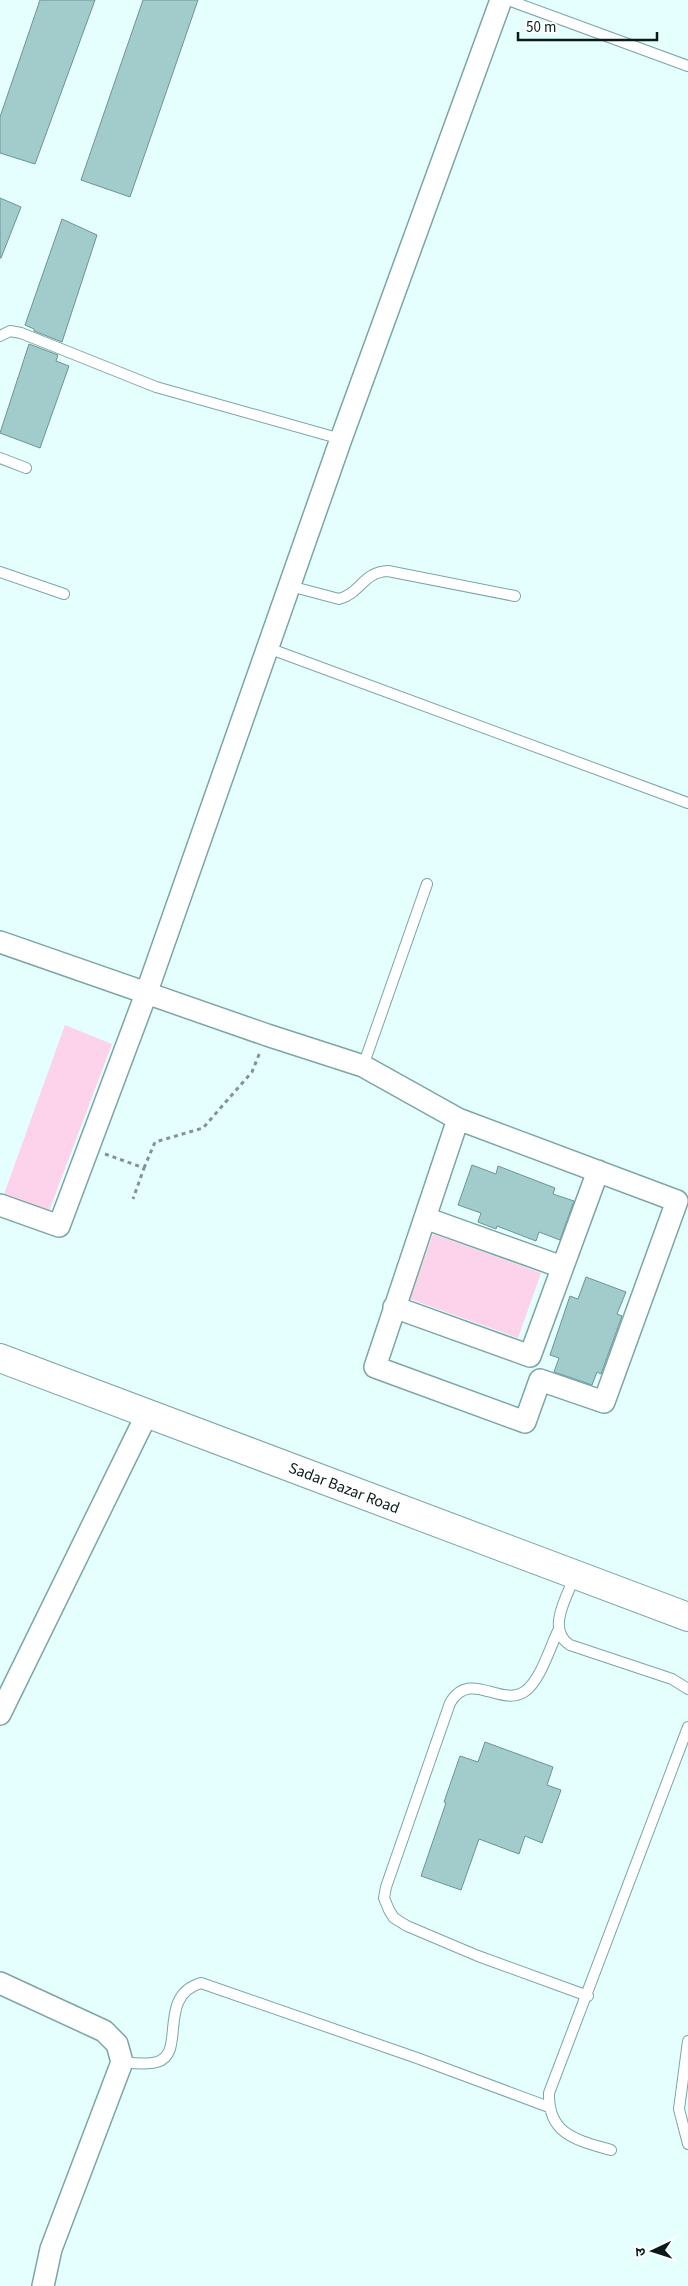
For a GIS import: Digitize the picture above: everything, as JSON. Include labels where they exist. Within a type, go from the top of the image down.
[{"type":"street","points":[[0,1205],[59,1226],[146,994],[340,439],[501,0]]},
{"type":"street","points":[[0,942],[266,1035],[363,1066],[458,1119],[677,1201],[604,1402],[540,1380]]},
{"type":"street","points":[[458,1119],[375,1367],[525,1422],[540,1380],[530,1356],[598,1171]]},
{"type":"street","points":[[424,1218],[562,1267]]},
{"type":"street","points":[[394,1307],[530,1356]]},
{"type":"street","name":"Sadar Bazar Road","points":[[0,1358],[688,1617]]},
{"type":"street","points":[[0,1714],[147,1414]]},
{"type":"street","points":[[0,1983],[104,2031],[117,2044],[122,2062],[51,2248],[43,2286]]},
{"type":"lane","points":[[508,0],[688,66]]},
{"type":"lane","points":[[0,336],[10,331],[21,333],[156,388],[340,439]]},
{"type":"lane","points":[[0,458],[26,468]]},
{"type":"lane","points":[[290,586],[339,599],[355,590],[371,575],[388,571],[515,596]]},
{"type":"lane","points":[[0,572],[64,594]]},
{"type":"lane","points":[[268,648],[688,804]]},
{"type":"lane","points":[[363,1066],[427,884]]},
{"type":"lane","points":[[575,1575],[558,1621],[558,1630],[562,1640],[570,1645],[672,1679],[688,1688]]},
{"type":"lane","points":[[558,1630],[534,1682],[525,1691],[516,1695],[474,1688],[464,1689],[455,1695],[450,1703],[386,1887],[384,1898],[394,1918],[407,1926],[478,1956],[588,1996]]},
{"type":"lane","points":[[611,2150],[586,2143],[563,2132],[554,2121],[549,2107],[549,2093],[588,1996],[688,1727]]},
{"type":"lane","points":[[122,2062],[144,2064],[159,2062],[167,2057],[172,2044],[176,2005],[183,1992],[190,1986],[201,1983],[417,2058],[549,2107]]},
{"type":"lane","points":[[688,2041],[679,2109],[688,2144]]},
{"type":"path","points":[[133,1199],[155,1142],[203,1128],[252,1072],[266,1035]]},
{"type":"path","points":[[88,1148],[144,1168]]},
{"type":"shaded area","points":[[65,1025],[112,1044],[49,1211],[3,1197]]},
{"type":"shaded area","points":[[433,1234],[541,1273],[518,1338],[410,1299]]},
{"type":"building","points":[[40,0],[95,0],[35,164],[0,153],[0,117]]},
{"type":"building","points":[[143,0],[198,0],[130,197],[81,180]]},
{"type":"building","points":[[0,198],[21,207],[1,258],[0,258]]},
{"type":"building","points":[[62,219],[97,235],[62,342],[34,331],[34,329],[25,325]]},
{"type":"building","points":[[29,344],[58,355],[56,361],[69,366],[40,448],[0,433]]},
{"type":"building","points":[[472,1165],[496,1174],[498,1166],[555,1188],[553,1194],[574,1201],[560,1240],[539,1232],[536,1241],[497,1226],[496,1229],[478,1222],[481,1213],[458,1205]]},
{"type":"building","points":[[586,1277],[626,1292],[617,1314],[622,1316],[601,1374],[597,1372],[592,1385],[554,1372],[559,1358],[550,1355],[570,1296],[578,1299]]},
{"type":"building","points":[[485,1742],[553,1767],[547,1785],[561,1790],[542,1843],[525,1836],[519,1854],[479,1839],[461,1890],[421,1876],[460,1756],[478,1762]]}]
